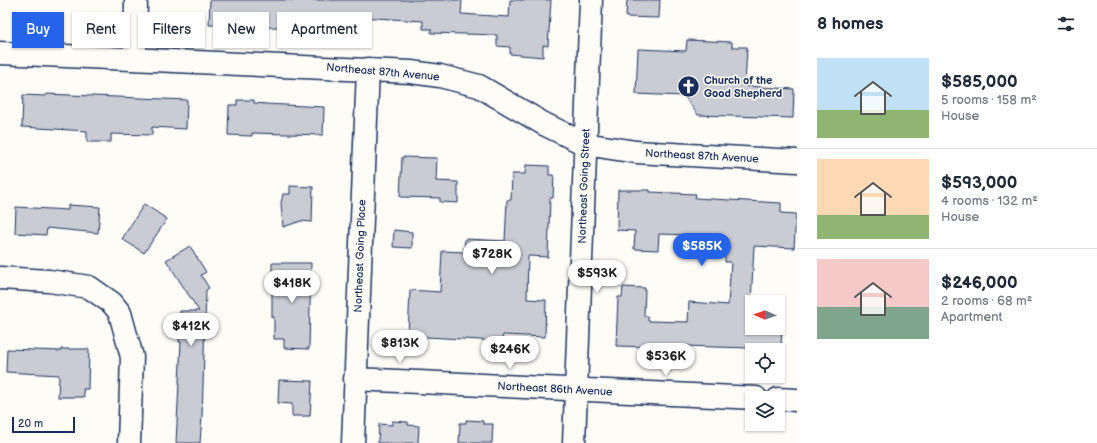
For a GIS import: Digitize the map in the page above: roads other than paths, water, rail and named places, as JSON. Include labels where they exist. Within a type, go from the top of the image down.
[{"type":"street","points":[[134,58],[136,0]]},
{"type":"street","name":"Northeast Going Street","points":[[574,443],[591,0]]},
{"type":"street","name":"Northeast 87th Avenue","points":[[0,52],[368,69],[440,76],[479,86],[544,124],[585,144],[636,152],[797,161]]},
{"type":"street","name":"Northeast Going Place","points":[[353,443],[368,69]]},
{"type":"street","points":[[0,278],[49,281],[89,287],[112,303],[120,313],[132,357],[129,443]]},
{"type":"street","name":"Northeast 86th Avenue","points":[[355,378],[745,398]]},
{"type":"street","points":[[785,399],[797,400]]},
{"type":"place","name":"Church of the Good Shepherd","points":[[688,86]]}]
